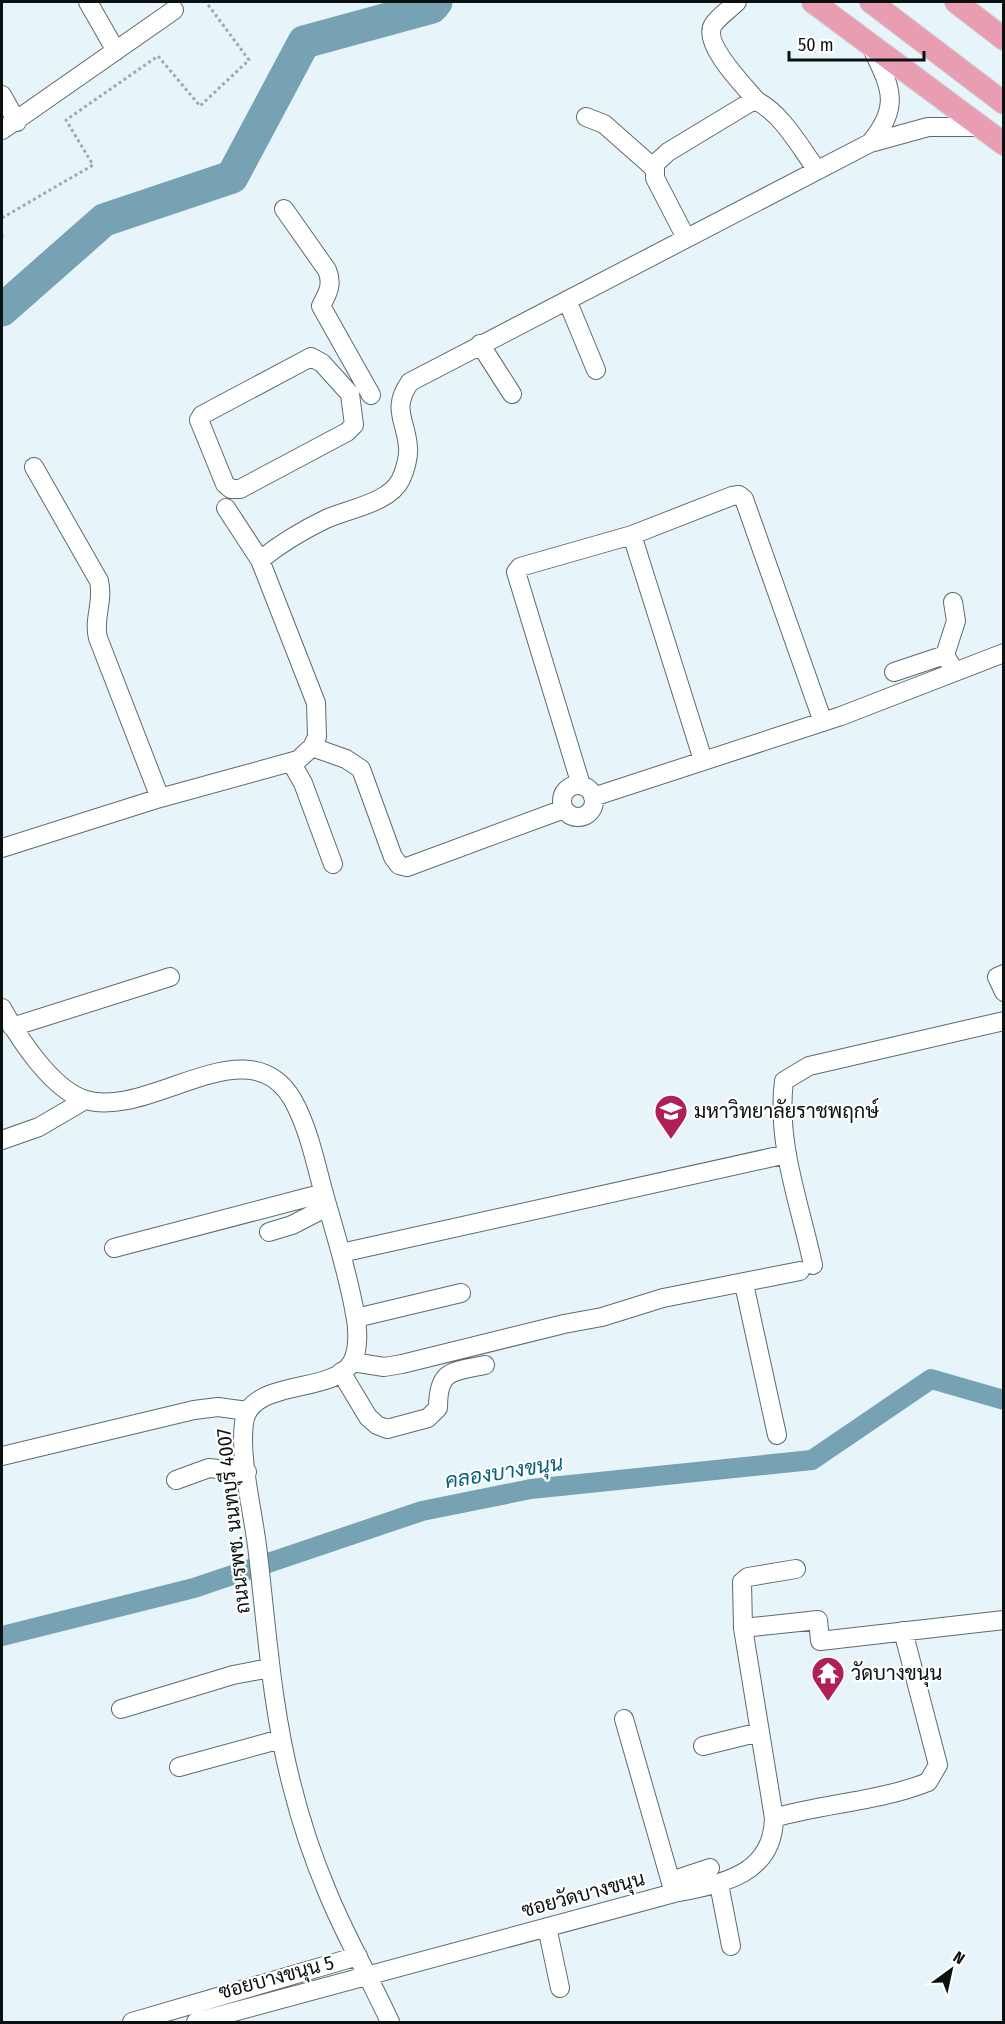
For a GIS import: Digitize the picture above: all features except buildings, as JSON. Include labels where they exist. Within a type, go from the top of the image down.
[{"type":"main road","points":[[813,2],[1004,144]]},
{"type":"main road","points":[[871,2],[1004,103]]},
{"type":"main road","points":[[956,2],[1004,39]]},
{"type":"street","points":[[88,2],[116,51]]},
{"type":"street","points":[[737,2],[712,26],[711,37],[723,61],[757,101],[767,107],[792,135],[817,170]]},
{"type":"street","points":[[2,95],[9,126],[174,10]]},
{"type":"street","points":[[870,43],[887,80],[891,99],[885,125],[870,143]]},
{"type":"street","points":[[686,238],[655,178],[658,159],[749,103],[757,101]]},
{"type":"street","points":[[586,117],[604,124],[655,169]]},
{"type":"street","points":[[260,561],[283,543],[326,519],[385,496],[401,480],[408,448],[400,406],[402,394],[410,382],[870,143],[928,127],[981,127]]},
{"type":"street","points":[[284,210],[327,270],[331,279],[330,289],[321,306],[371,395]]},
{"type":"street","points":[[567,300],[596,370]]},
{"type":"street","points":[[480,344],[512,394]]},
{"type":"street","points":[[350,394],[354,425],[347,432],[240,489],[231,489],[225,484],[199,427],[202,415],[311,357],[322,363],[350,394],[371,395],[400,406]]},
{"type":"street","points":[[34,467],[99,581],[100,600],[96,629],[98,638],[160,798]]},
{"type":"street","points":[[823,722],[744,500],[739,495],[632,535],[520,567],[516,573],[587,791],[593,808],[582,816],[569,814],[564,809],[563,795],[574,786],[587,791],[703,760],[823,722],[1004,653]]},
{"type":"street","points":[[2,848],[160,798],[291,762],[312,747],[318,725],[316,704],[260,561],[225,508]]},
{"type":"street","points":[[632,535],[703,760]]},
{"type":"street","points":[[953,602],[956,621],[945,655],[955,672]]},
{"type":"street","points":[[894,672],[945,655]]},
{"type":"street","points":[[312,747],[346,759],[361,769],[393,857],[399,865],[407,867],[564,809]]},
{"type":"street","points":[[291,762],[303,783],[333,864]]},
{"type":"street","points":[[1004,974],[997,977],[1004,992]]},
{"type":"street","points":[[12,1027],[170,977]]},
{"type":"street","points":[[2,1008],[12,1027],[48,1072],[85,1100]]},
{"type":"street","points":[[347,1367],[384,1367],[402,1364],[564,1324],[602,1317],[663,1299],[744,1284],[806,1268],[781,1107],[784,1080],[809,1066],[1004,1021]]},
{"type":"street","points":[[2,1140],[39,1127],[85,1100],[120,1101],[230,1070],[262,1072],[278,1081],[297,1107],[326,1200],[356,1318],[357,1348],[347,1367]]},
{"type":"street","points":[[340,1253],[787,1154]]},
{"type":"street","points":[[269,1232],[292,1225],[326,1200]]},
{"type":"street","points":[[114,1248],[326,1200]]},
{"type":"street","points":[[744,1284],[777,1435]]},
{"type":"street","points":[[356,1318],[461,1293]]},
{"type":"street","points":[[347,1367],[368,1417],[377,1425],[387,1429],[428,1418],[438,1408],[438,1387],[444,1377],[452,1372],[485,1365]]},
{"type":"street","name":"ถนนรพช. นนทบุรี 4007","points":[[347,1367],[263,1398],[247,1411],[243,1424],[270,1668],[281,1739],[292,1785],[327,1892],[390,2022]]},
{"type":"street","points":[[2,1456],[194,1410],[218,1407],[247,1411]]},
{"type":"street","points":[[176,1480],[209,1468],[247,1472]]},
{"type":"street","points":[[796,1569],[748,1577],[742,1582],[742,1628],[774,1818],[819,1806],[884,1797],[927,1782],[938,1765],[903,1631]]},
{"type":"street","points":[[742,1628],[818,1620],[820,1641],[1004,1620]]},
{"type":"street","points":[[121,1709],[233,1675],[270,1668]]},
{"type":"street","points":[[624,1719],[673,1887]]},
{"type":"street","points":[[703,1746],[760,1732]]},
{"type":"street","points":[[179,1767],[281,1739]]},
{"type":"street","name":"ซอยวัดบางขนุน","points":[[369,1976],[547,1927],[673,1887],[754,1866],[764,1855],[773,1833],[774,1818]]},
{"type":"street","points":[[714,1876],[731,1946]]},
{"type":"street","points":[[547,1927],[560,1989]]},
{"type":"street","points":[[132,2022],[358,1956]]},
{"type":"street","name":"ซอยบางขนุน 5","points":[[196,2022],[369,1976]]},
{"type":"path","points":[[2,218],[93,165],[66,120],[158,56],[200,106],[249,60],[206,2]]},
{"type":"path","points":[[2,235],[2,240]]},
{"type":"waterway","points":[[2,310],[104,220],[232,177],[304,42],[432,7],[436,2]]},
{"type":"waterway","name":"คลองบางขนุน","points":[[2,1636],[194,1588],[422,1511],[531,1489],[812,1460],[931,1379],[1004,1400]]},
{"type":"place","name":"มหาวิทยาลัยราชพฤกษ์","points":[[671,1140]]},
{"type":"place","name":"วัดบางขนุน","points":[[828,1702]]}]
